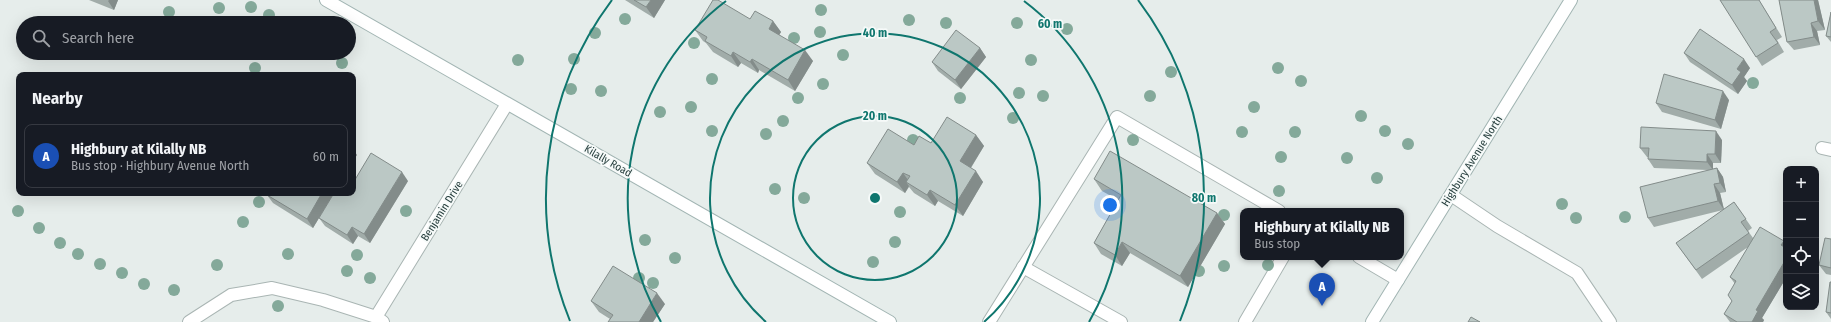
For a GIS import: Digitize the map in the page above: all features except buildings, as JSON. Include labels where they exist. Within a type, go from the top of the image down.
[{"type":"street","name":"Kilally Road","points":[[326,0],[354,16]]},
{"type":"street","name":"Highbury Avenue North","points":[[1372,322],[1571,0]]},
{"type":"street","name":"Kilally Road","points":[[356,17],[890,322]]},
{"type":"street","name":"Benjamin Drive","points":[[189,322],[231,295],[272,288],[323,300],[379,320],[508,104]]},
{"type":"street","points":[[989,322],[1117,117],[1275,208]]},
{"type":"street","points":[[1451,195],[1497,226],[1577,273],[1610,322]]},
{"type":"street","points":[[1244,322],[1281,260]]},
{"type":"street","points":[[1364,260],[1398,280]]},
{"type":"street","points":[[1023,267],[1121,322]]},
{"type":"place","name":"Highbury at Kilally NB","points":[[1322,306]]}]
